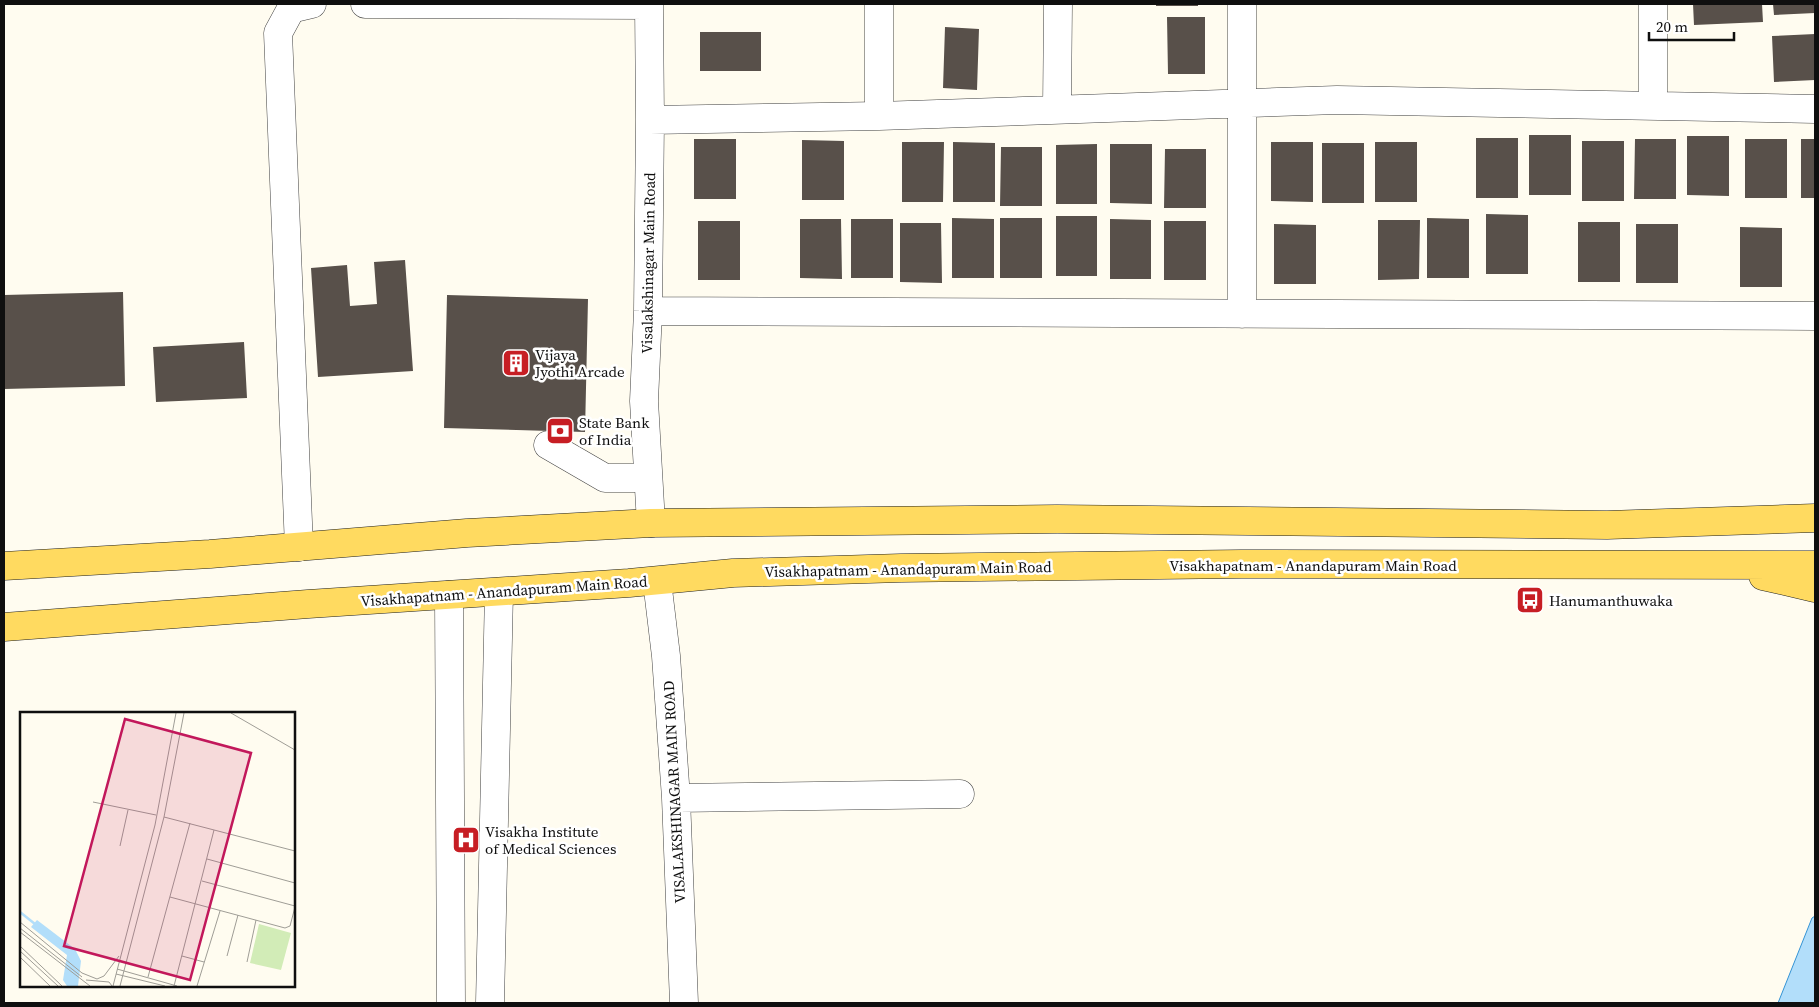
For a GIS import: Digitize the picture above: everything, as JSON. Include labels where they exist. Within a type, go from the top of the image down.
[{"type":"main road","points":[[4,566],[299,547],[467,533],[651,523],[1057,519],[1607,524],[1815,518]]},
{"type":"main road","name":"Visakhapatnam - Anandapuram Main Road","points":[[4,627],[656,581],[733,573],[901,568],[1241,564],[1815,565]]},
{"type":"main road","points":[[1716,565],[1815,588]]},
{"type":"street","points":[[365,4],[649,4]]},
{"type":"street","name":"Visalakshinagar Main Road","points":[[649,4],[648,311],[644,401],[651,523]]},
{"type":"street","points":[[878,116],[879,4]]},
{"type":"street","points":[[1056,108],[1058,4]]},
{"type":"street","points":[[1242,4],[1242,314]]},
{"type":"street","points":[[1653,4],[1653,106]]},
{"type":"street","points":[[298,6],[278,33],[299,547]]},
{"type":"street","points":[[650,120],[878,116],[1056,108],[1337,100],[1815,109]]},
{"type":"street","points":[[648,311],[1815,316]]},
{"type":"street","points":[[548,445],[605,478],[648,478]]},
{"type":"street","name":"VISALAKSHINAGAR MAIN ROAD","points":[[656,581],[666,656],[676,798],[684,1003]]},
{"type":"street","points":[[490,1003],[499,592]]},
{"type":"street","points":[[449,595],[451,1003]]},
{"type":"street","points":[[676,798],[960,794]]},
{"type":"water","points":[[1815,916],[1815,1003],[1778,1003],[1812,918]]},
{"type":"building","points":[[1156,4],[1198,4],[1198,6],[1156,6]]},
{"type":"building","points":[[1693,4],[1762,4],[1763,22],[1694,25]]},
{"type":"building","points":[[1773,4],[1815,4],[1815,13],[1774,15]]},
{"type":"building","points":[[1167,17],[1205,17],[1205,74],[1168,74]]},
{"type":"building","points":[[945,27],[979,29],[977,90],[943,88]]},
{"type":"building","points":[[700,32],[761,32],[761,71],[700,71]]},
{"type":"building","points":[[1815,34],[1815,80],[1774,82],[1772,36]]},
{"type":"building","points":[[1529,135],[1571,135],[1571,195],[1529,195]]},
{"type":"building","points":[[1687,136],[1729,136],[1729,196],[1687,195]]},
{"type":"building","points":[[1476,138],[1518,138],[1518,198],[1476,198]]},
{"type":"building","points":[[694,139],[736,139],[736,199],[694,199]]},
{"type":"building","points":[[1635,139],[1676,139],[1676,199],[1634,199]]},
{"type":"building","points":[[1745,139],[1787,139],[1787,198],[1745,198]]},
{"type":"building","points":[[1801,139],[1815,139],[1815,198],[1801,198]]},
{"type":"building","points":[[802,140],[844,141],[844,200],[802,200]]},
{"type":"building","points":[[1582,141],[1624,141],[1624,201],[1582,201]]},
{"type":"building","points":[[902,142],[944,142],[943,202],[902,202]]},
{"type":"building","points":[[953,142],[995,143],[995,202],[953,202]]},
{"type":"building","points":[[1271,142],[1313,142],[1313,202],[1271,201]]},
{"type":"building","points":[[1375,142],[1417,142],[1417,202],[1375,202]]},
{"type":"building","points":[[1322,143],[1364,143],[1364,203],[1322,203]]},
{"type":"building","points":[[1097,144],[1097,204],[1056,204],[1056,145]]},
{"type":"building","points":[[1110,144],[1152,144],[1152,204],[1110,203]]},
{"type":"building","points":[[1001,147],[1042,147],[1042,206],[1000,206]]},
{"type":"building","points":[[1165,149],[1206,149],[1206,208],[1164,208]]},
{"type":"building","points":[[1486,214],[1528,215],[1528,274],[1486,274]]},
{"type":"building","points":[[1056,216],[1097,216],[1097,276],[1056,276]]},
{"type":"building","points":[[952,218],[994,219],[994,278],[952,278]]},
{"type":"building","points":[[1000,218],[1042,218],[1042,278],[1000,278]]},
{"type":"building","points":[[1427,218],[1469,219],[1469,278],[1427,278]]},
{"type":"building","points":[[800,219],[841,219],[842,279],[800,278]]},
{"type":"building","points":[[851,219],[893,219],[893,278],[851,278]]},
{"type":"building","points":[[1110,219],[1151,220],[1151,279],[1110,279]]},
{"type":"building","points":[[1378,220],[1420,220],[1419,279],[1378,280]]},
{"type":"building","points":[[698,221],[740,221],[740,280],[698,280]]},
{"type":"building","points":[[1164,221],[1206,221],[1206,280],[1164,280]]},
{"type":"building","points":[[1578,222],[1620,222],[1620,282],[1578,282]]},
{"type":"building","points":[[900,223],[941,223],[942,283],[900,282]]},
{"type":"building","points":[[1274,224],[1316,225],[1316,284],[1274,284]]},
{"type":"building","points":[[1636,224],[1678,224],[1678,283],[1636,283]]},
{"type":"building","points":[[1740,227],[1782,228],[1782,287],[1740,287]]},
{"type":"building","points":[[405,260],[413,371],[318,377],[311,268],[347,265],[350,306],[377,304],[374,262]]},
{"type":"building","points":[[123,292],[125,386],[4,389],[4,295]]},
{"type":"building","name":"Vijaya Jyothi Arcade","points":[[447,295],[588,299],[585,432],[444,428]]},
{"type":"building","points":[[244,342],[247,398],[156,402],[153,347]]},
{"type":"place","name":"Vijaya Jyothi Arcade","points":[[516,363]]},
{"type":"place","name":"State Bank of India","points":[[560,431]]},
{"type":"place","name":"Hanumanthuwaka","points":[[1530,600]]},
{"type":"place","name":"Visakha Institute of Medical Sciences","points":[[466,840]]}]
